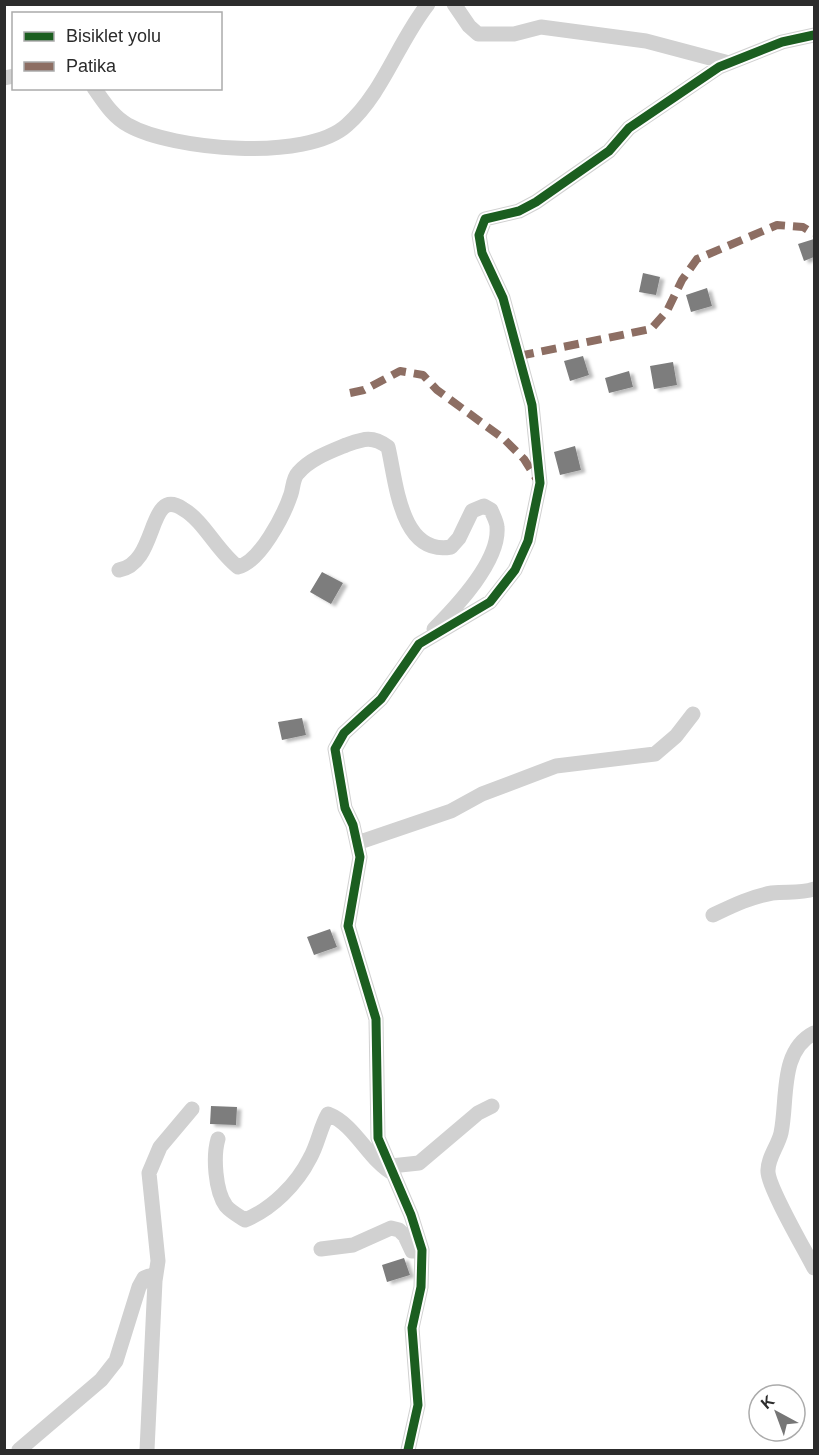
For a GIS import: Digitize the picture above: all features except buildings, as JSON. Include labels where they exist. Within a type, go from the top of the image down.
[{"type":"street","points":[[95,90],[109,109],[127,124],[162,140],[264,150],[318,140],[345,127],[365,106],[414,23],[428,4]]},
{"type":"street","points":[[454,4],[469,26],[478,34],[514,34],[542,27],[646,41],[729,63]]},
{"type":"street","points":[[419,644],[490,602],[515,570],[528,541],[540,483],[532,405],[503,298],[482,253],[479,235],[485,219],[519,211],[536,202],[609,151],[629,128],[719,66],[782,42],[814,35]]},
{"type":"street","points":[[118,570],[128,568],[138,560],[157,512],[166,505],[184,509],[227,559],[238,567],[245,565],[264,545],[277,523],[290,496],[296,474],[327,452],[366,438],[380,441],[388,447],[406,520],[416,537],[424,543],[450,547],[459,538],[472,511],[484,506],[491,510],[498,528],[483,571],[460,604],[419,644],[381,699],[344,733],[335,749],[345,808],[353,825],[360,857],[348,926],[376,1019],[378,1138],[422,1250],[421,1287],[412,1328],[418,1405],[408,1450]]},
{"type":"street","points":[[357,843],[451,811],[482,794],[556,766],[655,754],[676,736],[693,714]]},
{"type":"street","points":[[713,915],[772,893],[799,894],[814,889]]},
{"type":"street","points":[[814,1033],[798,1046],[789,1065],[781,1136],[772,1153],[768,1173],[814,1268]]},
{"type":"street","points":[[218,1139],[215,1157],[222,1194],[226,1205],[245,1220],[267,1208],[292,1186],[311,1158],[328,1114],[335,1117],[360,1142],[379,1166],[392,1170],[419,1163],[478,1113],[492,1106]]},
{"type":"street","points":[[147,1450],[155,1281],[158,1261],[149,1173],[160,1148],[192,1108]]},
{"type":"street","points":[[321,1249],[354,1245],[391,1228],[399,1230],[405,1236],[412,1251],[422,1250]]},
{"type":"street","points":[[19,1450],[101,1380],[116,1361],[144,1278],[148,1276],[155,1281]]},
{"type":"marked path","points":[[519,356],[651,329],[667,311],[682,280],[697,259],[777,225],[803,227],[814,234]]},
{"type":"marked path","points":[[350,393],[364,390],[400,371],[423,375],[437,390],[504,439],[524,459],[536,478]]},
{"type":"cycle path","points":[[408,1450],[418,1405],[412,1328],[421,1287],[422,1250],[411,1215],[378,1138],[376,1019],[348,926],[360,857],[353,825],[345,808],[335,749],[344,733],[381,699],[419,644],[490,602],[515,570],[528,541],[540,483],[532,405],[503,298],[482,253],[479,235],[485,219],[519,211],[536,202],[609,151],[629,128],[719,67],[782,42],[814,35]]}]
